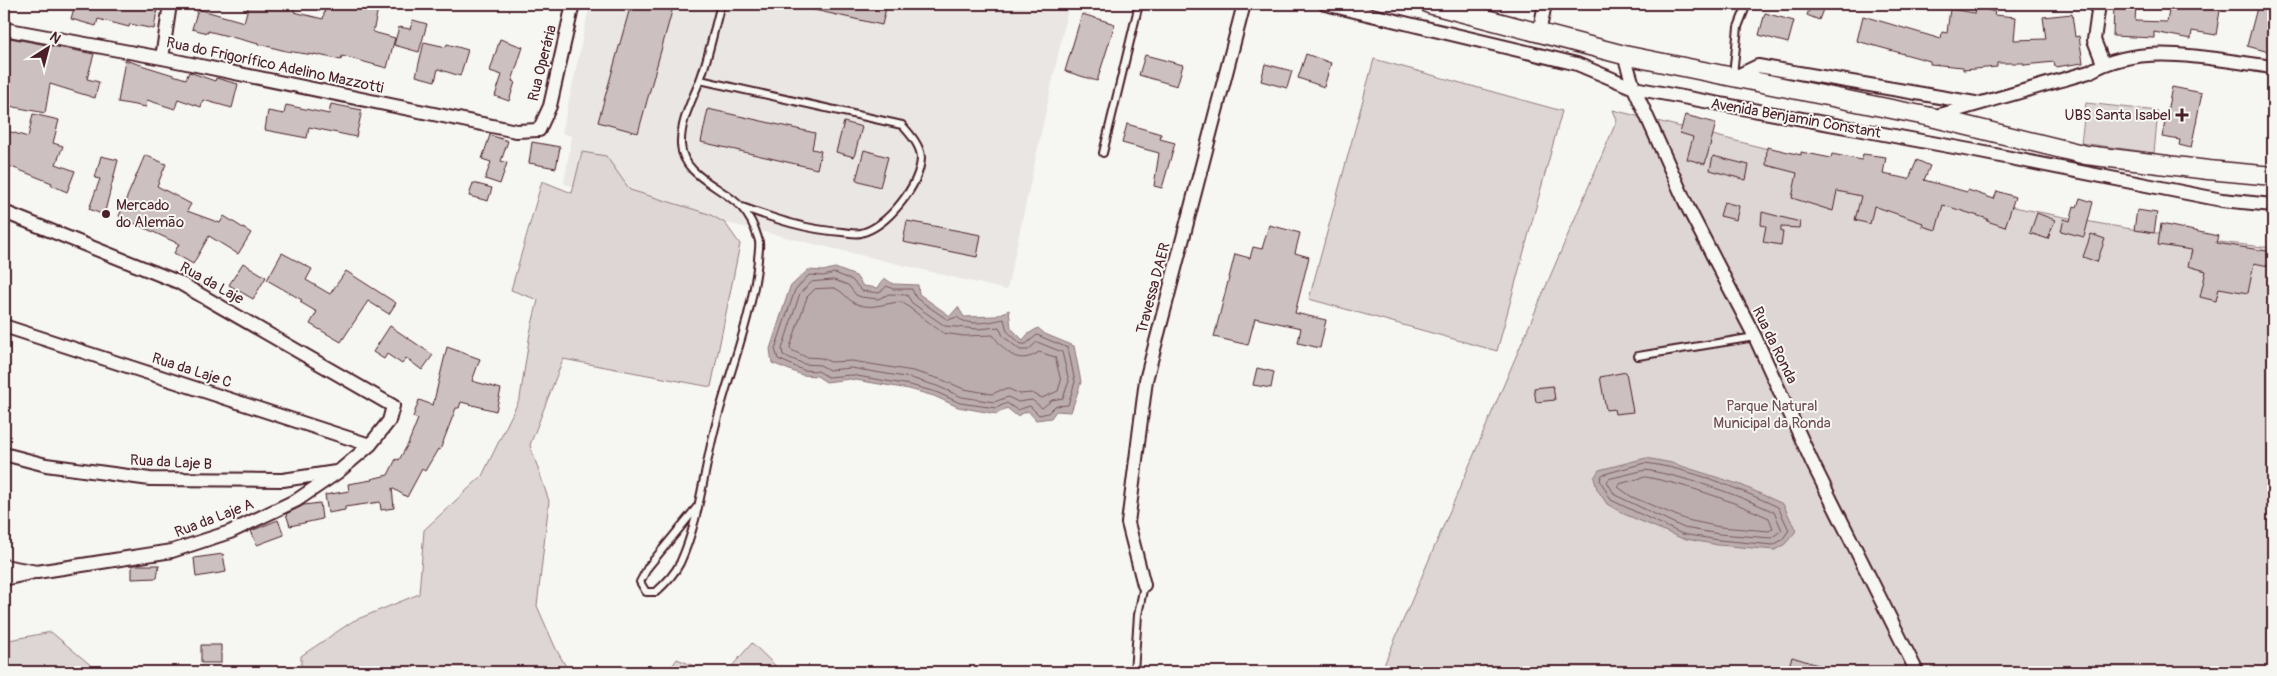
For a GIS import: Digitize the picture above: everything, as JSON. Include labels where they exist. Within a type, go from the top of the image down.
[{"type":"main road","name":"Avenida Benjamin Constant","points":[[1429,4],[1624,55],[1733,79],[1931,117],[2086,155],[2273,176]]},
{"type":"street","points":[[162,58],[170,4]]},
{"type":"street","name":"Rua Operária","points":[[539,130],[550,106],[573,4]]},
{"type":"street","name":"Travessa DAER","points":[[1144,585],[1128,523],[1146,380],[1244,4]]},
{"type":"street","name":"Avenida Benjamin Constant","points":[[1325,4],[1576,64],[1634,88],[1970,150],[2222,200],[2273,205]]},
{"type":"street","points":[[1539,33],[1545,4]]},
{"type":"street","points":[[2099,4],[2094,40],[2103,63]]},
{"type":"street","name":"Rua do Frigorífico Adelino Mazzotti","points":[[4,29],[162,58],[516,131],[539,130]]},
{"type":"street","name":"Avenida Benjamin Constant","points":[[1931,117],[2088,72],[2103,63],[2157,53],[2273,67]]},
{"type":"street","name":"Rua da Ronda","points":[[1624,55],[1634,88],[1688,208],[1754,337],[1812,462],[1917,672]]},
{"type":"street","name":"Avenida Benjamin Constant","points":[[1733,79],[1758,66],[1980,104]]},
{"type":"street","name":"Rua da Laje","points":[[4,212],[178,282],[393,406]]},
{"type":"street","name":"Rua da Laje C","points":[[4,326],[370,445]]},
{"type":"street","name":"Rua da Laje A","points":[[4,566],[37,572],[172,551],[230,532],[298,500],[338,472],[370,445],[388,421],[393,406]]},
{"type":"street","name":"Rua da Laje B","points":[[4,454],[46,465],[150,479],[282,480],[338,472]]},
{"type":"street","points":[[4,579],[37,572]]},
{"type":"lane","points":[[700,80],[902,125],[914,138],[921,157],[916,179],[901,203],[879,226],[860,234],[820,231],[782,221],[742,207],[708,182],[688,164],[681,146],[683,126],[690,100],[700,80],[721,4]]},
{"type":"lane","points":[[1103,153],[1139,4]]},
{"type":"lane","points":[[1733,79],[1738,27],[1747,4]]},
{"type":"lane","points":[[697,507],[648,567],[640,582],[646,592],[656,592],[671,578],[680,563],[697,507],[714,431],[744,329],[756,278],[759,240],[742,207]]},
{"type":"lane","points":[[1638,356],[1754,337]]},
{"type":"lane","points":[[1134,672],[1138,615],[1144,585]]},
{"type":"shaded area","points":[[590,4],[1069,4],[1007,290],[564,184],[572,136],[562,133]]},
{"type":"green space","points":[[1374,59],[1562,111],[1497,351],[1309,299]]},
{"type":"green space","points":[[2086,103],[2158,111],[2154,153],[2081,143]]},
{"type":"green space","name":"Parque Natural Municipal da Ronda","points":[[1613,110],[1859,172],[2023,209],[2189,238],[2273,248],[2273,672],[1381,672],[1617,120]]},
{"type":"green space","points":[[582,152],[606,156],[630,190],[709,214],[725,223],[740,244],[711,387],[563,359],[530,445],[549,501],[537,606],[556,649],[569,672],[301,672],[301,656],[353,621],[419,594],[424,530],[482,476],[520,398],[530,333],[538,300],[511,290],[542,181],[572,193]]},
{"type":"green space","points":[[51,632],[99,672],[4,672],[4,641]]},
{"type":"green space","points":[[752,643],[782,672],[727,672]]},
{"type":"green space","points":[[677,659],[709,672],[668,672]]},
{"type":"water","points":[[835,268],[856,276],[863,286],[878,288],[884,278],[893,284],[918,285],[919,294],[950,316],[958,307],[964,317],[996,316],[1009,310],[1011,328],[1023,340],[1028,334],[1038,328],[1045,334],[1074,346],[1081,382],[1071,412],[1056,411],[1051,418],[1036,420],[1028,411],[1017,416],[1007,408],[997,414],[958,407],[934,396],[909,389],[850,379],[826,382],[817,376],[802,375],[772,363],[770,349],[790,287],[808,270],[823,271]]},
{"type":"water","points":[[1646,458],[1672,463],[1741,485],[1783,504],[1796,531],[1785,544],[1775,550],[1718,545],[1681,538],[1624,514],[1607,504],[1597,489],[1594,478],[1599,470]]},
{"type":"building","points":[[75,4],[97,4],[113,8],[115,4],[158,4],[154,29],[130,24],[129,27],[98,19],[96,26],[71,19]]},
{"type":"building","points":[[249,4],[297,4],[294,12],[323,19],[326,4],[379,4],[373,32],[395,38],[387,68],[342,56],[341,60],[314,54],[286,51],[208,31],[208,33],[192,29],[198,9],[244,22]]},
{"type":"building","points":[[631,4],[674,4],[638,133],[598,122]]},
{"type":"building","points":[[811,4],[887,4],[882,25],[810,9]]},
{"type":"building","points":[[1811,4],[1825,4],[1819,20],[1807,15]]},
{"type":"building","points":[[2202,4],[2221,4],[2216,35],[2192,31],[2191,39],[2154,32],[2154,38],[2113,36],[2114,5],[2136,6],[2135,21],[2167,22],[2170,5],[2201,10]]},
{"type":"building","points":[[2258,4],[2273,4],[2273,36],[2269,52],[2247,46]]},
{"type":"building","points":[[1976,7],[1995,12],[1994,15],[2016,17],[2014,40],[2046,39],[2043,17],[2072,14],[2075,37],[2079,36],[2083,63],[2055,67],[2054,62],[2024,65],[2024,63],[1997,63],[1997,67],[1963,70],[1963,67],[1930,64],[1930,61],[1857,41],[1863,16],[1941,39],[1942,32],[1947,33],[1950,9],[1975,13]]},
{"type":"building","points":[[1765,13],[1794,21],[1788,43],[1759,35]]},
{"type":"building","points":[[1082,14],[1115,24],[1097,81],[1065,71]]},
{"type":"building","points":[[413,20],[427,24],[419,52],[394,45],[399,27],[410,29]]},
{"type":"building","points":[[10,38],[94,54],[87,79],[99,82],[95,98],[50,84],[45,113],[4,105],[4,65]]},
{"type":"building","points":[[500,39],[523,47],[512,81],[515,82],[509,101],[495,96],[502,75],[490,71]]},
{"type":"building","points":[[424,42],[446,47],[447,44],[468,50],[460,76],[438,69],[435,81],[416,76]]},
{"type":"building","points":[[1306,54],[1331,63],[1324,87],[1298,78]]},
{"type":"building","points":[[1145,55],[1183,65],[1177,86],[1139,75]]},
{"type":"building","points":[[125,60],[186,79],[189,72],[215,81],[216,78],[238,84],[232,108],[203,100],[201,107],[178,99],[175,109],[147,100],[146,107],[118,102]]},
{"type":"building","points":[[1265,64],[1292,71],[1287,88],[1261,81]]},
{"type":"building","name":"UBS Santa Isabel","points":[[2172,87],[2202,93],[2191,148],[2179,145],[2180,140],[2162,137]]},
{"type":"building","points":[[331,104],[362,110],[356,137],[309,127],[307,138],[265,130],[268,111],[284,114],[286,105],[329,114]]},
{"type":"building","points":[[708,109],[815,133],[812,149],[821,151],[817,169],[701,142]]},
{"type":"building","points":[[33,114],[59,120],[53,143],[63,146],[56,164],[75,171],[67,192],[51,185],[52,183],[4,164],[4,130],[28,137]]},
{"type":"building","points":[[1685,115],[1716,123],[1705,164],[1687,159],[1693,137],[1680,133]]},
{"type":"building","points":[[844,122],[862,127],[854,157],[836,152]]},
{"type":"building","points":[[1127,124],[1161,134],[1160,139],[1175,143],[1162,188],[1154,186],[1159,153],[1122,143]]},
{"type":"building","points":[[490,135],[508,141],[501,161],[507,163],[500,184],[485,179],[491,162],[482,159]]},
{"type":"building","points":[[532,142],[560,147],[556,168],[529,163]]},
{"type":"building","points":[[1767,147],[1801,155],[1801,152],[1831,158],[1832,154],[1862,160],[1863,154],[1886,157],[1883,174],[1909,179],[1917,160],[1930,166],[1924,180],[1967,192],[1968,190],[1994,199],[1997,191],[2015,197],[2005,227],[1987,221],[1988,219],[1943,205],[1936,230],[1922,226],[1923,223],[1874,206],[1870,224],[1855,220],[1861,196],[1837,191],[1833,211],[1792,198],[1797,173],[1766,165]]},
{"type":"building","points":[[864,150],[888,157],[880,187],[856,180]]},
{"type":"building","points":[[145,155],[166,164],[157,186],[191,204],[187,211],[220,223],[224,216],[251,233],[238,254],[209,236],[193,264],[174,253],[179,244],[119,216]]},
{"type":"building","points":[[101,156],[118,160],[104,215],[89,209],[100,179],[95,178]]},
{"type":"building","points":[[1713,156],[1749,165],[1746,180],[1710,170]]},
{"type":"building","points":[[473,183],[492,188],[488,201],[469,196]]},
{"type":"building","points":[[2080,198],[2093,202],[2084,237],[2061,231],[2064,219],[2070,221],[2074,206],[2077,207]]},
{"type":"building","points":[[1724,202],[1739,206],[1736,220],[1720,216]]},
{"type":"building","points":[[2137,210],[2157,213],[2154,233],[2134,230]]},
{"type":"building","points":[[1762,212],[1800,222],[1799,228],[1781,227],[1781,232],[1783,232],[1781,245],[1763,242],[1766,226],[1761,225]]},
{"type":"building","points":[[2037,213],[2055,220],[2048,239],[2030,233]]},
{"type":"building","points":[[907,221],[981,235],[977,257],[903,242]]},
{"type":"building","points":[[2161,224],[2218,236],[2216,243],[2273,252],[2273,267],[2254,263],[2248,293],[2219,288],[2216,301],[2200,297],[2206,271],[2188,266],[2192,250],[2158,245]]},
{"type":"building","points":[[1269,225],[1300,233],[1295,253],[1309,257],[1295,313],[1326,320],[1320,348],[1298,343],[1301,328],[1255,318],[1248,345],[1214,337],[1235,254],[1250,258],[1253,247],[1262,249]]},
{"type":"building","points":[[2091,234],[2105,239],[2097,262],[2083,257]]},
{"type":"building","points":[[282,253],[312,269],[306,280],[330,294],[346,271],[396,303],[389,314],[368,301],[341,342],[310,324],[317,312],[300,302],[302,300],[267,280]]},
{"type":"building","points":[[243,263],[266,277],[253,299],[229,285]]},
{"type":"building","points":[[390,326],[433,355],[422,370],[406,358],[402,364],[387,354],[384,359],[373,352]]},
{"type":"building","points":[[447,347],[480,359],[472,381],[501,389],[496,411],[461,402],[459,408],[456,408],[440,450],[438,449],[425,471],[422,469],[407,497],[392,488],[394,508],[381,510],[380,502],[345,507],[345,510],[328,513],[325,495],[349,491],[348,484],[388,475],[396,459],[399,460],[418,419],[413,417],[419,400],[433,405]]},
{"type":"building","points":[[1257,368],[1274,372],[1271,388],[1253,385]]},
{"type":"building","points":[[1626,372],[1633,412],[1615,414],[1614,409],[1606,410],[1600,377]]},
{"type":"building","points":[[1553,386],[1555,400],[1536,402],[1534,388]]},
{"type":"building","points":[[320,503],[322,519],[290,526],[286,514],[304,505]]},
{"type":"building","points":[[278,520],[284,535],[257,545],[251,531]]},
{"type":"building","points":[[223,554],[226,572],[196,577],[194,558]]},
{"type":"building","points":[[132,565],[159,565],[157,578],[132,579]]},
{"type":"building","points":[[201,645],[221,645],[221,663],[201,663]]},
{"type":"building","points":[[1792,657],[1831,669],[1831,672],[1787,672]]},
{"type":"place","name":"UBS Santa Isabel","points":[[2182,115]]},
{"type":"place","name":"Mercado do Alemão","points":[[106,214]]}]
